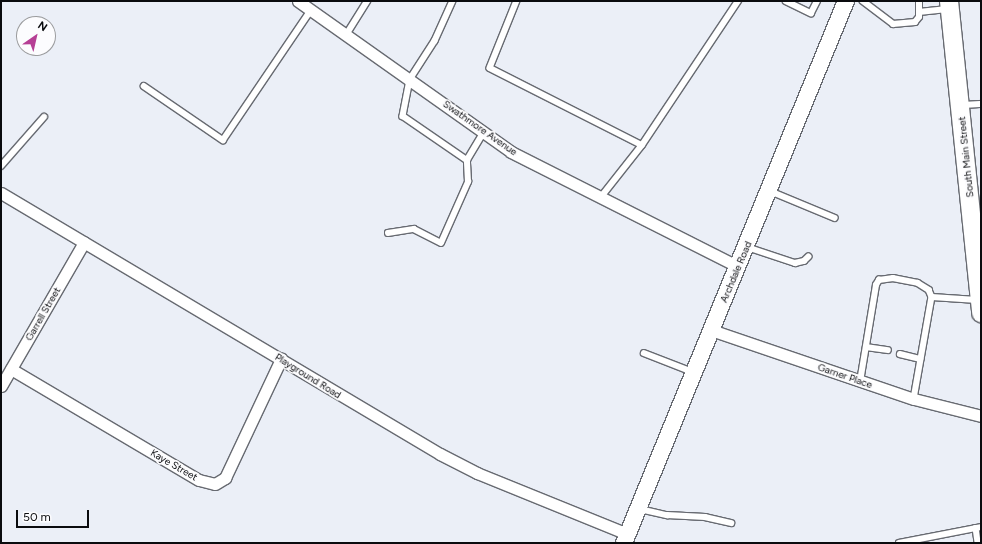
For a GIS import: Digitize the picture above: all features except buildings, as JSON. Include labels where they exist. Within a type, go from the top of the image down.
[{"type":"main road","name":"Archdale Road","points":[[625,539],[711,330],[747,247],[846,1]]},
{"type":"main road","name":"South Main Street","points":[[949,5],[979,255],[980,307]]},
{"type":"street","name":"Swathmore Avenue","points":[[298,1],[511,152],[739,266]]},
{"type":"street","name":"Playground Road","points":[[1,193],[440,454],[484,476],[625,539]]},
{"type":"street","name":"Garrell Street","points":[[1,386],[84,242]]},
{"type":"street","name":"Garner Place","points":[[711,330],[860,382],[914,399],[981,416]]},
{"type":"street","name":"Kaye Street","points":[[11,369],[198,480],[215,484],[225,478],[281,359]]},
{"type":"lane","points":[[346,35],[366,1]]},
{"type":"lane","points":[[453,1],[435,41],[410,80],[403,116],[467,160]]},
{"type":"lane","points":[[517,1],[490,68],[642,145]]},
{"type":"lane","points":[[602,197],[642,145],[738,1]]},
{"type":"lane","points":[[786,1],[811,13],[817,1]]},
{"type":"lane","points":[[866,2],[893,24],[915,22],[920,17],[918,1]]},
{"type":"lane","points":[[919,12],[949,5]]},
{"type":"lane","points":[[144,86],[223,140],[311,10]]},
{"type":"lane","points":[[960,105],[981,104]]},
{"type":"lane","points":[[1,166],[44,117]]},
{"type":"lane","points":[[388,233],[414,229],[441,243],[468,182],[467,160],[484,132]]},
{"type":"lane","points":[[769,191],[835,218]]},
{"type":"lane","points":[[747,247],[794,263],[804,261],[808,257]]},
{"type":"lane","points":[[860,382],[876,285],[880,280],[893,278],[918,283],[929,290],[932,298],[914,399]]},
{"type":"lane","points":[[932,298],[980,307]]},
{"type":"lane","points":[[866,347],[888,350]]},
{"type":"lane","points":[[644,353],[694,372]]},
{"type":"lane","points":[[900,354],[920,359]]},
{"type":"lane","points":[[638,508],[666,515],[705,517],[731,523]]},
{"type":"lane","points":[[899,543],[978,528],[978,543]]}]
